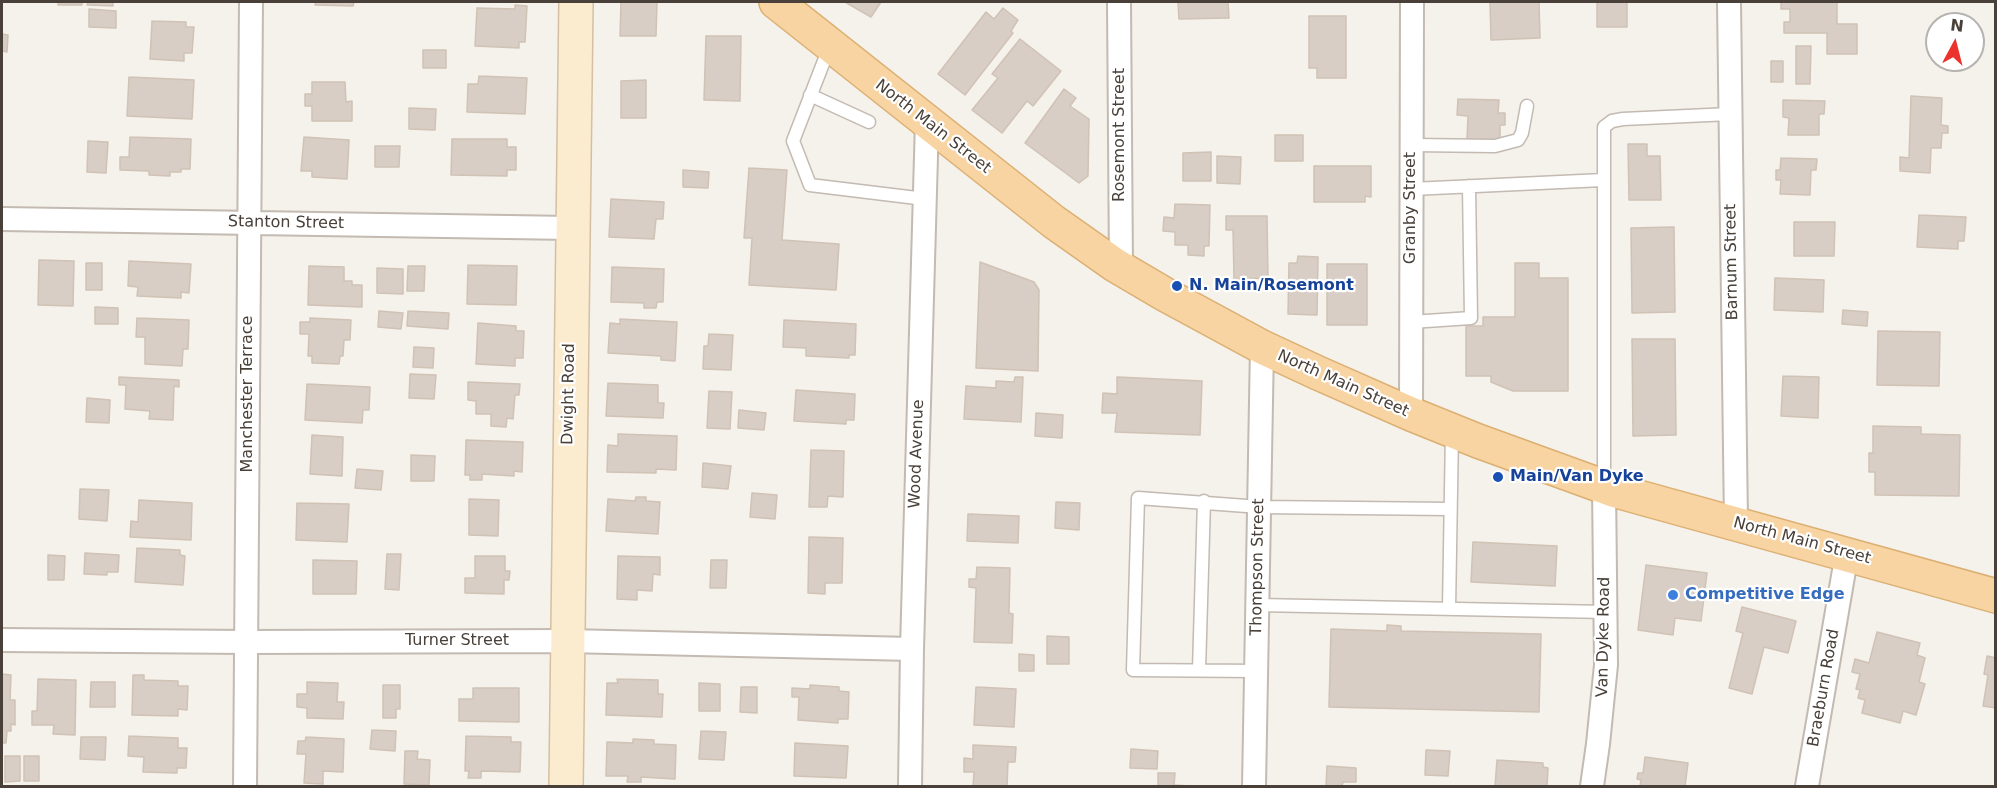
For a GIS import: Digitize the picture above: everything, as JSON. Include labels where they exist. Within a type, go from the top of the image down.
[{"type":"main road","name":"Dwight Road","points":[[566,786],[571,228],[576,2]]},
{"type":"main road","name":"North Main Street","points":[[776,2],[1054,222],[1121,268],[1166,295],[1263,347],[1411,414],[1604,486],[1995,596]]},
{"type":"street","name":"Manchester Terrace","points":[[245,786],[251,2]]},
{"type":"street","name":"Rosemont Street","points":[[1119,2],[1121,268]]},
{"type":"street","name":"Granby Street","points":[[1411,414],[1412,2]]},
{"type":"street","name":"Barnum Street","points":[[1729,2],[1736,523]]},
{"type":"street","name":"Wood Avenue","points":[[910,786],[927,121]]},
{"type":"street","name":"Stanton Street","points":[[2,219],[571,228]]},
{"type":"street","name":"Thompson Street","points":[[1254,786],[1263,347]]},
{"type":"street","name":"Van Dyke Road","points":[[1592,786],[1606,665],[1604,486]]},
{"type":"street","name":"Braeburn Road","points":[[1807,786],[1847,554]]},
{"type":"street","name":"Turner Street","points":[[2,640],[567,641],[912,649]]},
{"type":"lane","points":[[830,45],[793,141],[810,185],[925,199]]},
{"type":"lane","points":[[810,95],[869,122]]},
{"type":"lane","points":[[1412,145],[1495,146],[1518,140],[1522,133],[1527,106]]},
{"type":"lane","points":[[1604,486],[1604,127],[1612,121],[1623,119],[1730,114]]},
{"type":"lane","points":[[1412,189],[1603,180]]},
{"type":"lane","points":[[1411,322],[1471,318],[1468,186]]},
{"type":"lane","points":[[1449,609],[1452,430]]},
{"type":"lane","points":[[1256,671],[1133,670],[1138,498],[1204,501],[1260,507],[1450,509]]},
{"type":"lane","points":[[1199,670],[1204,501]]},
{"type":"lane","points":[[1258,605],[1606,612]]},
{"type":"building","points":[[58,2],[82,2],[82,5],[58,5]]},
{"type":"building","points":[[88,2],[113,2],[113,6],[87,5]]},
{"type":"building","points":[[316,2],[354,2],[353,6],[315,5]]},
{"type":"building","points":[[621,2],[657,2],[656,36],[620,36]]},
{"type":"building","points":[[845,2],[881,2],[871,17]]},
{"type":"building","points":[[1178,2],[1228,2],[1229,18],[1179,19]]},
{"type":"building","points":[[1490,2],[1539,2],[1540,38],[1491,40]]},
{"type":"building","points":[[1597,2],[1627,2],[1627,27],[1597,27]]},
{"type":"building","points":[[1781,2],[1837,2],[1837,24],[1857,24],[1857,54],[1827,54],[1827,33],[1784,33],[1784,22],[1790,22],[1790,9],[1781,9]]},
{"type":"building","points":[[515,5],[527,6],[525,42],[519,42],[519,48],[475,46],[477,8],[515,9]]},
{"type":"building","points":[[1003,8],[1018,20],[1011,31],[1013,33],[965,95],[938,74],[986,12],[994,19]]},
{"type":"building","points":[[89,9],[116,11],[116,28],[89,27]]},
{"type":"building","points":[[1309,16],[1346,16],[1346,78],[1317,78],[1317,68],[1309,68]]},
{"type":"building","points":[[152,21],[186,22],[186,27],[194,27],[192,53],[184,53],[184,61],[150,59]]},
{"type":"building","points":[[2,34],[8,35],[7,52],[2,51]]},
{"type":"building","points":[[706,36],[741,36],[740,101],[704,100]]},
{"type":"building","points":[[1020,39],[1061,71],[1033,106],[1027,101],[1002,133],[972,110],[998,78],[992,74]]},
{"type":"building","points":[[1796,46],[1811,46],[1810,84],[1796,84]]},
{"type":"building","points":[[423,50],[446,50],[446,68],[423,68]]},
{"type":"building","points":[[1771,61],[1783,61],[1783,82],[1771,82]]},
{"type":"building","points":[[479,76],[527,78],[525,114],[467,112],[468,84],[478,84]]},
{"type":"building","points":[[129,77],[194,80],[192,119],[127,116]]},
{"type":"building","points":[[646,80],[646,118],[621,118],[621,81]]},
{"type":"building","points":[[312,82],[345,82],[346,102],[352,101],[352,121],[312,121],[312,106],[305,106],[305,94],[312,94]]},
{"type":"building","points":[[1064,89],[1076,98],[1070,106],[1089,119],[1088,176],[1079,183],[1025,143]]},
{"type":"building","points":[[1911,96],[1942,98],[1941,125],[1948,126],[1948,133],[1942,133],[1941,148],[1931,148],[1930,173],[1900,171],[1900,157],[1909,158]]},
{"type":"building","points":[[1458,99],[1499,100],[1498,113],[1505,113],[1505,125],[1500,125],[1500,140],[1467,139],[1468,116],[1457,115]]},
{"type":"building","points":[[1783,100],[1825,101],[1824,114],[1819,114],[1819,135],[1788,135],[1789,118],[1783,117]]},
{"type":"building","points":[[409,108],[436,109],[435,130],[409,129]]},
{"type":"building","points":[[1275,135],[1303,135],[1303,161],[1275,161]]},
{"type":"building","points":[[130,137],[191,139],[190,169],[170,172],[170,176],[149,175],[149,171],[120,170],[120,157],[129,157]]},
{"type":"building","points":[[304,137],[349,140],[347,179],[312,177],[312,171],[301,171]]},
{"type":"building","points":[[452,139],[507,139],[507,147],[516,147],[516,170],[507,170],[507,176],[451,175]]},
{"type":"building","points":[[88,141],[108,142],[106,173],[87,172]]},
{"type":"building","points":[[1628,144],[1647,144],[1647,156],[1660,156],[1661,200],[1629,200]]},
{"type":"building","points":[[375,146],[400,146],[399,167],[375,167]]},
{"type":"building","points":[[1211,152],[1211,181],[1183,181],[1183,153]]},
{"type":"building","points":[[1217,156],[1241,157],[1240,184],[1217,183]]},
{"type":"building","points":[[1781,158],[1817,159],[1816,170],[1811,170],[1810,195],[1780,194],[1781,180],[1776,180],[1776,170],[1780,170]]},
{"type":"building","points":[[1314,166],[1371,166],[1371,197],[1365,196],[1365,202],[1314,202]]},
{"type":"building","points":[[749,168],[787,170],[782,240],[839,244],[836,290],[749,285],[752,238],[744,238]]},
{"type":"building","points":[[683,170],[709,172],[708,188],[683,187]]},
{"type":"building","points":[[611,199],[664,202],[663,219],[656,219],[654,239],[609,237]]},
{"type":"building","points":[[1175,204],[1210,205],[1209,246],[1204,246],[1204,256],[1188,255],[1188,245],[1175,245],[1175,232],[1163,231],[1164,217],[1174,218]]},
{"type":"building","points":[[1919,215],[1966,217],[1964,241],[1958,241],[1958,249],[1917,247]]},
{"type":"building","points":[[1226,216],[1267,216],[1268,278],[1234,279],[1233,230],[1226,230]]},
{"type":"building","points":[[1794,222],[1835,222],[1834,256],[1794,256]]},
{"type":"building","points":[[1674,227],[1675,312],[1632,313],[1631,228]]},
{"type":"building","points":[[1298,256],[1318,257],[1317,315],[1288,314],[1289,263],[1297,263]]},
{"type":"building","points":[[39,260],[74,261],[73,306],[38,305]]},
{"type":"building","points":[[129,261],[191,264],[189,293],[181,292],[181,298],[137,296],[138,287],[128,286]]},
{"type":"building","points":[[980,262],[1034,282],[1039,290],[1038,371],[976,368]]},
{"type":"building","points":[[86,263],[102,263],[102,290],[86,290]]},
{"type":"building","points":[[1515,263],[1539,263],[1539,278],[1568,278],[1568,391],[1513,391],[1491,382],[1491,376],[1466,376],[1466,326],[1483,326],[1483,317],[1515,317]]},
{"type":"building","points":[[1327,264],[1367,264],[1367,325],[1327,325]]},
{"type":"building","points":[[468,265],[517,266],[516,305],[467,304]]},
{"type":"building","points":[[309,266],[344,267],[344,281],[352,281],[352,285],[362,285],[362,307],[308,305]]},
{"type":"building","points":[[408,266],[425,266],[424,291],[407,291]]},
{"type":"building","points":[[612,267],[664,269],[663,302],[657,302],[656,308],[644,308],[644,303],[611,302]]},
{"type":"building","points":[[377,268],[403,269],[403,294],[377,293]]},
{"type":"building","points":[[1775,278],[1824,280],[1823,312],[1774,310]]},
{"type":"building","points":[[95,307],[118,308],[118,324],[95,324]]},
{"type":"building","points":[[1843,310],[1868,312],[1867,326],[1842,324]]},
{"type":"building","points":[[379,311],[403,313],[401,329],[378,327]]},
{"type":"building","points":[[408,311],[449,313],[448,329],[407,326]]},
{"type":"building","points":[[137,318],[189,320],[188,349],[183,349],[182,366],[145,364],[145,337],[136,337]]},
{"type":"building","points":[[310,318],[351,320],[350,340],[344,340],[343,356],[340,356],[339,364],[312,363],[312,356],[308,356],[309,334],[300,334],[300,322],[310,322]]},
{"type":"building","points":[[620,319],[677,322],[675,361],[661,360],[661,356],[608,353],[610,323],[620,324]]},
{"type":"building","points":[[784,320],[856,324],[855,355],[849,355],[849,358],[806,356],[806,348],[783,347]]},
{"type":"building","points":[[478,323],[516,326],[516,331],[524,331],[523,358],[515,358],[515,366],[476,364]]},
{"type":"building","points":[[1878,331],[1940,332],[1939,386],[1877,385]]},
{"type":"building","points":[[709,334],[733,335],[731,370],[703,369],[704,346],[708,346]]},
{"type":"building","points":[[1632,339],[1675,339],[1676,435],[1633,436]]},
{"type":"building","points":[[414,347],[434,348],[433,368],[413,367]]},
{"type":"building","points":[[410,374],[436,375],[434,399],[409,398]]},
{"type":"building","points":[[1783,376],[1819,377],[1818,418],[1781,416]]},
{"type":"building","points":[[119,377],[179,380],[179,387],[174,386],[173,420],[149,419],[150,411],[125,409],[126,385],[119,385]]},
{"type":"building","points":[[1015,377],[1023,377],[1021,422],[964,419],[966,386],[996,388],[996,381],[1014,382]]},
{"type":"building","points":[[1117,377],[1202,381],[1200,435],[1115,432],[1117,413],[1102,413],[1103,393],[1117,394]]},
{"type":"building","points":[[468,382],[520,384],[519,395],[515,395],[513,419],[507,418],[506,427],[491,426],[491,414],[476,414],[476,401],[468,400]]},
{"type":"building","points":[[608,383],[658,385],[658,403],[664,403],[663,418],[606,416]]},
{"type":"building","points":[[307,384],[370,387],[369,410],[363,410],[362,423],[305,420]]},
{"type":"building","points":[[796,390],[855,394],[854,420],[846,420],[846,424],[794,421]]},
{"type":"building","points":[[709,391],[732,392],[730,429],[707,428]]},
{"type":"building","points":[[87,398],[110,400],[109,423],[86,422]]},
{"type":"building","points":[[739,410],[766,413],[764,430],[738,428]]},
{"type":"building","points":[[1036,413],[1063,415],[1062,438],[1035,436]]},
{"type":"building","points":[[1873,426],[1921,427],[1921,434],[1960,435],[1959,496],[1875,495],[1875,472],[1869,472],[1869,453],[1873,453]]},
{"type":"building","points":[[618,434],[677,436],[676,470],[656,469],[656,473],[607,472],[608,445],[618,446]]},
{"type":"building","points":[[312,435],[343,437],[342,476],[310,474]]},
{"type":"building","points":[[466,440],[523,442],[522,472],[514,471],[514,476],[482,474],[482,480],[470,480],[470,475],[465,475]]},
{"type":"building","points":[[811,450],[844,451],[843,497],[828,496],[827,507],[809,507]]},
{"type":"building","points":[[411,455],[435,456],[434,481],[411,481]]},
{"type":"building","points":[[703,463],[731,466],[728,489],[702,487]]},
{"type":"building","points":[[357,469],[383,471],[381,490],[355,488]]},
{"type":"building","points":[[80,489],[109,490],[107,521],[79,519]]},
{"type":"building","points":[[752,493],[777,495],[775,519],[750,517]]},
{"type":"building","points":[[636,497],[646,497],[646,501],[660,502],[658,534],[606,531],[608,499],[635,501]]},
{"type":"building","points":[[469,499],[499,500],[498,536],[469,535]]},
{"type":"building","points":[[139,500],[192,503],[191,540],[130,537],[131,521],[138,522]]},
{"type":"building","points":[[1056,502],[1080,503],[1079,530],[1055,528]]},
{"type":"building","points":[[297,503],[349,504],[347,542],[296,540]]},
{"type":"building","points":[[968,514],[1019,516],[1018,543],[967,541]]},
{"type":"building","points":[[809,537],[843,538],[842,583],[825,583],[825,594],[808,593]]},
{"type":"building","points":[[1473,542],[1557,546],[1555,586],[1471,582]]},
{"type":"building","points":[[137,548],[180,550],[180,555],[185,556],[183,585],[135,582]]},
{"type":"building","points":[[85,553],[119,555],[118,572],[107,572],[107,575],[84,574]]},
{"type":"building","points":[[387,554],[401,554],[399,590],[385,589]]},
{"type":"building","points":[[48,555],[65,556],[64,580],[48,580]]},
{"type":"building","points":[[475,556],[505,556],[505,571],[510,571],[509,580],[504,580],[504,594],[465,593],[465,578],[475,578]]},
{"type":"building","points":[[618,556],[660,557],[660,575],[653,574],[652,591],[637,590],[637,600],[617,599]]},
{"type":"building","points":[[313,560],[357,561],[356,594],[313,594]]},
{"type":"building","points":[[711,560],[727,560],[726,588],[710,588]]},
{"type":"building","name":"Competitive Edge","points":[[1646,565],[1707,573],[1701,621],[1675,618],[1673,635],[1638,630]]},
{"type":"building","points":[[977,567],[1010,568],[1009,613],[1013,614],[1012,643],[974,642],[976,588],[969,587],[969,579],[976,579]]},
{"type":"building","points":[[1742,607],[1796,621],[1788,653],[1764,647],[1752,694],[1729,688],[1743,633],[1736,631]]},
{"type":"building","points":[[1387,625],[1401,626],[1401,631],[1541,634],[1539,712],[1329,707],[1331,629],[1387,631]]},
{"type":"building","points":[[1877,632],[1920,643],[1917,655],[1925,658],[1919,682],[1925,684],[1916,715],[1903,711],[1900,723],[1862,713],[1865,700],[1858,698],[1860,690],[1856,689],[1860,674],[1852,672],[1855,659],[1869,663]]},
{"type":"building","points":[[1047,636],[1069,637],[1069,664],[1047,664]]},
{"type":"building","points":[[1019,654],[1034,655],[1034,671],[1019,671]]},
{"type":"building","points":[[1987,656],[1996,658],[1996,708],[1983,706],[1988,675],[1984,674]]},
{"type":"building","points":[[2,674],[11,675],[10,700],[15,700],[15,725],[11,724],[11,731],[7,731],[6,743],[2,743]]},
{"type":"building","points":[[133,675],[144,675],[144,680],[178,681],[178,686],[188,686],[187,710],[178,709],[178,716],[132,715]]},
{"type":"building","points":[[38,679],[76,680],[75,735],[53,734],[54,725],[32,725],[32,711],[37,711]]},
{"type":"building","points":[[617,679],[658,680],[658,694],[663,694],[662,717],[606,715],[607,683],[618,683]]},
{"type":"building","points":[[91,682],[115,682],[115,707],[90,707]]},
{"type":"building","points":[[307,682],[338,683],[337,702],[344,702],[343,719],[307,718],[307,708],[297,707],[297,694],[307,694]]},
{"type":"building","points":[[699,683],[720,684],[720,711],[699,711]]},
{"type":"building","points":[[383,685],[400,685],[400,709],[396,709],[396,718],[383,718]]},
{"type":"building","points":[[810,685],[839,687],[839,691],[849,692],[848,719],[838,719],[838,723],[798,720],[799,697],[792,697],[792,688],[810,689]]},
{"type":"building","points":[[741,687],[757,687],[757,713],[740,712]]},
{"type":"building","points":[[976,687],[1016,689],[1014,727],[974,725]]},
{"type":"building","points":[[473,688],[519,688],[519,722],[459,721],[459,699],[473,699]]},
{"type":"building","points":[[372,730],[396,731],[395,751],[370,749]]},
{"type":"building","points":[[701,731],[726,732],[724,760],[699,759]]},
{"type":"building","points":[[129,736],[178,738],[178,748],[187,748],[186,768],[177,768],[177,773],[143,772],[144,757],[128,756]]},
{"type":"building","points":[[466,736],[511,737],[511,742],[521,742],[520,772],[481,771],[481,778],[468,778],[469,771],[465,771]]},
{"type":"building","points":[[81,737],[106,737],[105,760],[80,759]]},
{"type":"building","points":[[306,737],[344,739],[343,772],[323,771],[323,784],[304,783],[306,754],[297,754],[298,741],[305,741]]},
{"type":"building","points":[[633,739],[654,740],[654,744],[676,745],[675,779],[641,777],[641,782],[627,782],[628,776],[606,776],[607,742],[633,743]]},
{"type":"building","points":[[795,743],[848,746],[846,778],[794,776]]},
{"type":"building","points":[[973,745],[1016,747],[1015,762],[1008,762],[1007,786],[973,786],[974,772],[964,772],[964,758],[973,759]]},
{"type":"building","points":[[1131,749],[1158,751],[1157,769],[1130,768]]},
{"type":"building","points":[[1426,750],[1450,751],[1448,776],[1425,775]]},
{"type":"building","points":[[405,751],[418,751],[417,759],[430,760],[429,785],[404,784]]},
{"type":"building","points":[[5,756],[20,756],[20,781],[5,782]]},
{"type":"building","points":[[24,756],[39,756],[39,781],[24,781]]},
{"type":"building","points":[[1645,757],[1688,763],[1685,786],[1640,786],[1641,780],[1637,779],[1638,773],[1643,773]]},
{"type":"building","points":[[1497,760],[1543,763],[1543,767],[1548,768],[1547,786],[1495,786]]},
{"type":"building","points":[[1327,766],[1356,768],[1356,782],[1343,782],[1342,786],[1326,786]]},
{"type":"building","points":[[1158,773],[1175,773],[1174,785],[1190,786],[1158,786]]},
{"type":"place","name":"N. Main/Rosemont","points":[[1177,286]]},
{"type":"place","name":"Main/Van Dyke","points":[[1498,477]]},
{"type":"place","name":"Competitive Edge","points":[[1673,595]]}]
